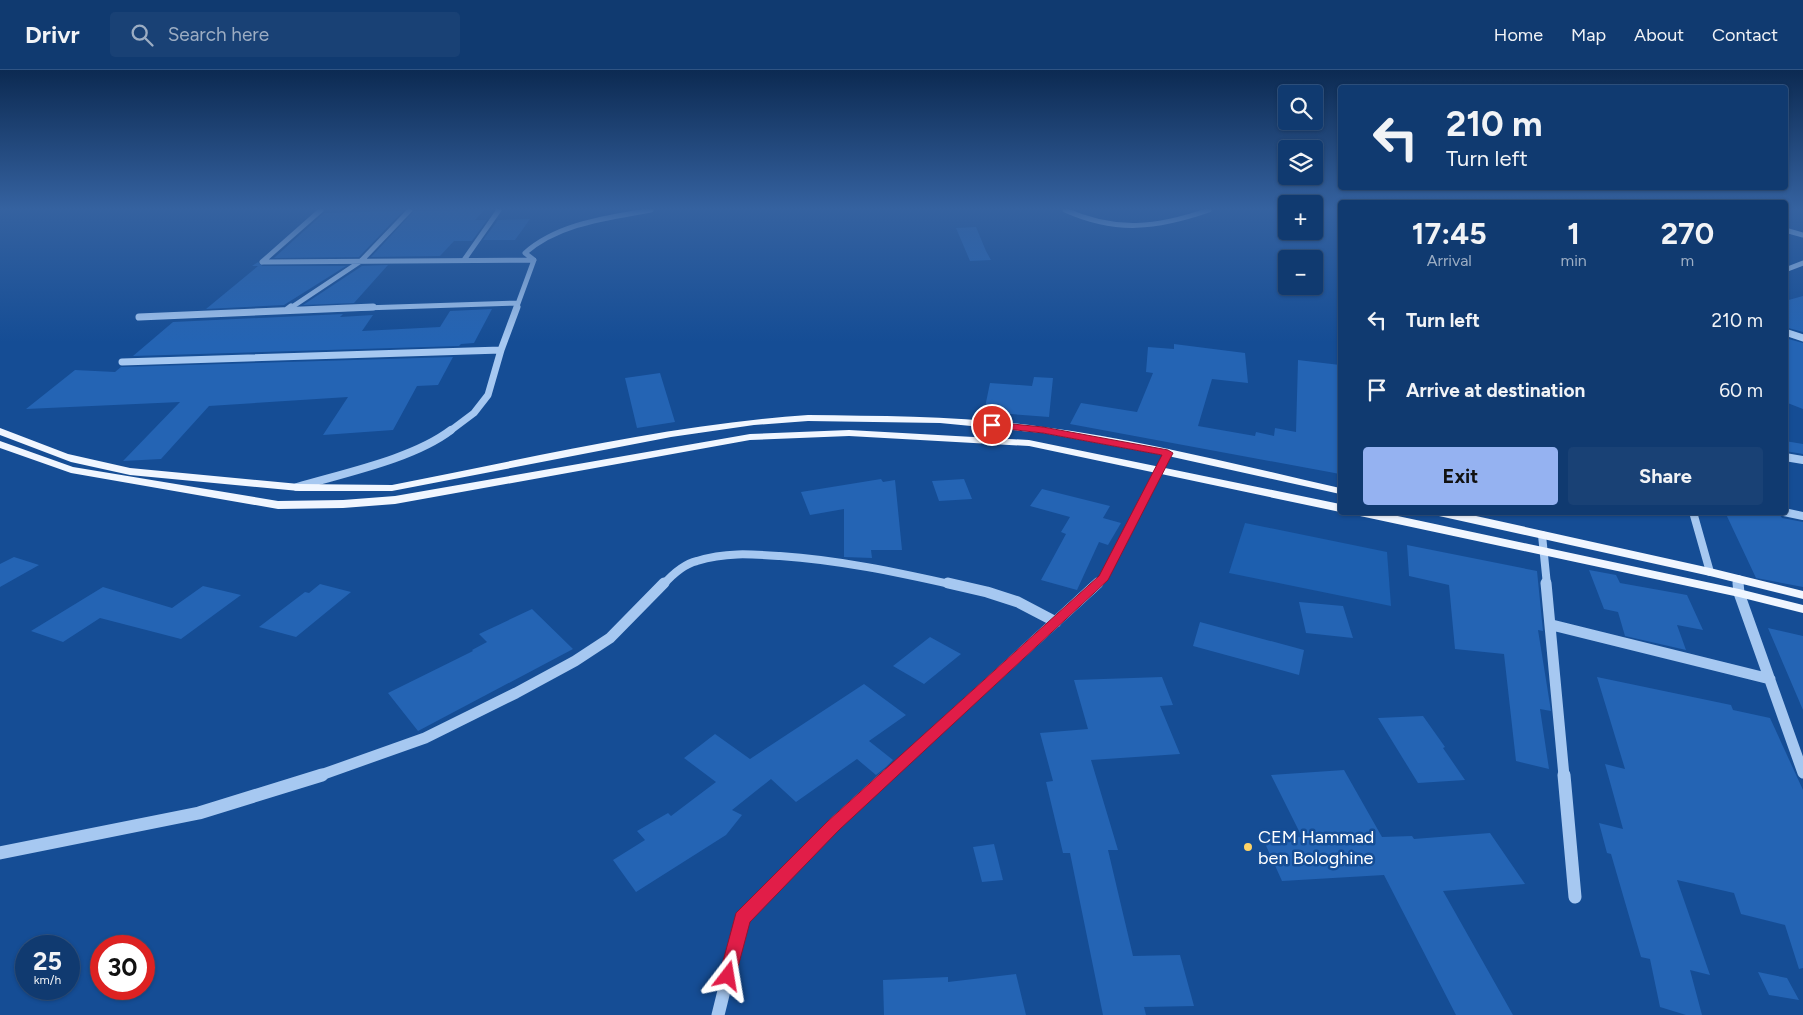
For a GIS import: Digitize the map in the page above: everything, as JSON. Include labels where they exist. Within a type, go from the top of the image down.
[{"type":"main road","points":[[0,431],[85,463],[170,476],[292,488],[349,491],[392,488],[671,434],[754,422],[808,418],[940,420],[1043,430],[1168,453],[1338,491]]},
{"type":"main road","points":[[0,444],[71,470],[278,505],[343,504],[395,500],[750,437],[849,433],[1029,443],[1338,508]]},
{"type":"main road","points":[[1374,515],[1739,593],[1803,609]]},
{"type":"main road","points":[[1452,515],[1710,572],[1803,595]]},
{"type":"street","points":[[271,254],[262,262],[534,260]]},
{"type":"street","points":[[287,310],[361,261],[368,254]]},
{"type":"street","points":[[464,260],[468,254]]},
{"type":"street","points":[[526,254],[534,260]]},
{"type":"street","points":[[292,488],[410,453],[441,438],[474,413],[488,395],[500,350],[534,260]]},
{"type":"street","points":[[1788,269],[1803,263]]},
{"type":"street","points":[[139,317],[287,310],[518,303]]},
{"type":"street","points":[[1788,333],[1803,338]]},
{"type":"street","points":[[122,362],[500,350]]},
{"type":"street","points":[[718,1015],[742,918],[833,825],[1104,578],[1168,453]]},
{"type":"street","points":[[1788,458],[1803,460]]},
{"type":"street","points":[[1788,513],[1803,516]]},
{"type":"street","points":[[1694,515],[1710,572]]},
{"type":"street","points":[[1542,535],[1552,625],[1575,897]]},
{"type":"street","points":[[0,853],[200,813],[344,768],[425,738],[508,698],[575,662],[610,638],[671,576],[695,561],[733,553],[806,558],[884,569],[987,592],[1018,602],[1056,622]]},
{"type":"street","points":[[1738,579],[1739,593],[1803,773]]},
{"type":"street","points":[[1552,625],[1770,679]]},
{"type":"shaded area","points":[[1245,523],[1387,552],[1391,606],[1229,573]]},
{"type":"building","points":[[278,254],[362,254],[359,257],[274,258]]},
{"type":"building","points":[[374,254],[442,254],[440,256],[371,257]]},
{"type":"building","points":[[967,254],[988,254],[991,260],[970,261]]},
{"type":"building","points":[[258,262],[262,266],[346,266],[284,305],[206,309],[258,266],[252,266]]},
{"type":"building","points":[[388,265],[354,303],[303,305],[362,266]]},
{"type":"building","points":[[1803,296],[1803,332],[1788,328],[1788,300]]},
{"type":"building","points":[[492,309],[474,343],[461,344],[459,346],[133,356],[173,322],[343,314],[340,317],[373,315],[362,331],[440,327],[450,311]]},
{"type":"building","points":[[1788,339],[1803,343],[1803,409],[1788,403]]},
{"type":"building","points":[[1174,344],[1245,353],[1248,383],[1212,379],[1198,426],[1255,436],[1256,432],[1274,436],[1275,428],[1296,432],[1298,360],[1338,365],[1338,474],[1070,424],[1081,403],[1137,412],[1153,373],[1146,372],[1148,347],[1174,349]]},
{"type":"building","points":[[453,357],[438,385],[417,386],[393,430],[323,435],[348,397],[209,406],[161,459],[123,461],[180,402],[26,409],[75,370],[115,372],[121,367]]},
{"type":"building","points":[[660,373],[675,422],[637,428],[625,378]]},
{"type":"building","points":[[1034,377],[1053,378],[1049,417],[984,412],[990,383],[1032,386]]},
{"type":"building","points":[[1788,442],[1803,444],[1803,454],[1788,452]]},
{"type":"building","points":[[881,479],[883,482],[895,480],[902,550],[871,550],[872,558],[844,557],[844,509],[810,515],[801,492]]},
{"type":"building","points":[[964,479],[972,499],[939,501],[932,481]]},
{"type":"building","points":[[1042,489],[1110,506],[1103,518],[1121,523],[1108,545],[1099,542],[1077,590],[1041,580],[1066,534],[1061,532],[1070,517],[1030,506]]},
{"type":"building","points":[[1726,515],[1780,515],[1782,518],[1803,522],[1803,587],[1756,578]]},
{"type":"building","points":[[1407,545],[1537,571],[1543,631],[1538,630],[1551,711],[1540,709],[1549,769],[1516,761],[1504,654],[1455,649],[1449,585],[1409,576]]},
{"type":"building","points":[[14,557],[39,565],[0,587],[0,564]]},
{"type":"building","points":[[1589,570],[1616,575],[1620,583],[1687,595],[1703,630],[1677,625],[1686,650],[1625,636],[1618,612],[1604,609]]},
{"type":"building","points":[[320,584],[351,592],[296,637],[259,627],[305,592],[309,593]]},
{"type":"building","points":[[203,586],[241,595],[181,639],[100,618],[63,642],[31,631],[103,587],[172,608]]},
{"type":"building","points":[[1299,602],[1343,606],[1353,638],[1306,633]]},
{"type":"building","points":[[532,609],[573,649],[418,731],[388,693],[473,651],[487,642],[479,634]]},
{"type":"building","points":[[1200,622],[1304,650],[1299,675],[1193,646]]},
{"type":"building","points":[[1768,628],[1803,636],[1803,710]]},
{"type":"building","points":[[930,637],[961,654],[924,684],[893,666]]},
{"type":"building","points":[[1162,677],[1173,705],[1160,706],[1180,754],[1091,760],[1118,850],[1108,850],[1133,956],[1180,955],[1194,1006],[1144,1007],[1146,1015],[1103,1015],[1070,853],[1063,853],[1046,782],[1053,781],[1040,733],[1088,729],[1074,680]]},
{"type":"building","points":[[1597,677],[1731,705],[1733,710],[1770,718],[1803,790],[1803,968],[1799,969],[1785,925],[1741,914],[1734,893],[1677,880],[1710,975],[1690,970],[1702,1015],[1686,1015],[1660,1007],[1650,959],[1641,957],[1611,854],[1607,853],[1599,823],[1623,829],[1605,764],[1625,769]]},
{"type":"building","points":[[864,684],[906,715],[869,741],[893,760],[886,767],[876,775],[857,759],[796,802],[771,779],[732,810],[742,815],[726,835],[636,892],[613,860],[645,840],[637,831],[668,813],[671,816],[716,782],[684,758],[715,734],[750,759]]},
{"type":"building","points":[[1423,716],[1465,780],[1418,783],[1378,718]]},
{"type":"building","points":[[1344,770],[1382,837],[1412,836],[1414,839],[1490,833],[1525,884],[1443,891],[1513,1015],[1456,1015],[1384,875],[1282,881],[1263,839],[1302,837],[1271,775]]},
{"type":"building","points":[[994,844],[1003,880],[982,882],[973,847]]},
{"type":"building","points":[[1758,972],[1787,978],[1799,1000],[1769,995]]},
{"type":"building","points":[[1016,974],[1026,1015],[884,1015],[883,980],[948,977],[948,982]]},
{"type":"place","name":"CEM Hammad ben Bologhine","points":[[1248,847]]},
{"type":"route","points":[[728,976],[742,918],[833,825],[1104,578],[1168,453],[1043,430],[992,425]]}]
